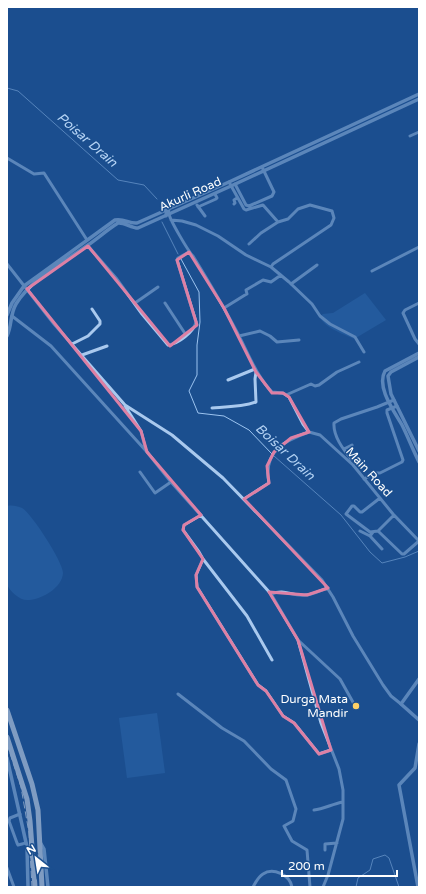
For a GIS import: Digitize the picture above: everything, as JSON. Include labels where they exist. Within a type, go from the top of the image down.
[{"type":"highway","points":[[7,710],[32,784],[38,810],[42,887]]},
{"type":"highway","points":[[7,737],[27,799],[30,821],[28,844],[35,887]]},
{"type":"street","name":"Akurli Road","points":[[7,315],[12,303],[24,286],[115,220],[123,219],[129,222],[137,223],[167,207],[229,182],[419,94]]},
{"type":"street","points":[[415,96],[418,101]]},
{"type":"street","name":"Akurli Road","points":[[7,336],[10,331],[12,316],[16,305],[27,289],[47,273],[88,246],[118,223],[122,223],[133,228],[138,228],[418,101]]},
{"type":"street","points":[[396,105],[398,109]]},
{"type":"street","points":[[376,114],[378,118]]},
{"type":"street","points":[[361,121],[364,125]]},
{"type":"street","points":[[348,126],[350,131]]},
{"type":"street","points":[[410,136],[419,132]]},
{"type":"street","points":[[332,134],[334,139]]},
{"type":"street","points":[[287,155],[289,160]]},
{"type":"street","points":[[7,158],[34,174],[44,173],[87,240]]},
{"type":"street","points":[[229,182],[233,185],[248,206],[272,196],[274,192],[262,167]]},
{"type":"street","points":[[233,185],[241,208],[246,210],[263,205],[278,222]]},
{"type":"street","points":[[198,207],[216,199],[215,194]]},
{"type":"street","points":[[191,198],[205,216]]},
{"type":"street","points":[[234,204],[234,200],[237,198]]},
{"type":"street","points":[[249,244],[261,233],[278,222],[288,219],[298,209],[310,204],[332,211],[334,218],[331,225],[271,267]]},
{"type":"street","points":[[167,207],[167,215],[188,252],[193,256],[224,308],[255,370],[272,392],[283,393],[286,395],[309,432],[291,438],[272,455],[267,466],[269,482],[244,499]]},
{"type":"street","points":[[171,220],[196,225],[213,233],[246,255],[271,267],[312,304],[320,316],[330,324],[355,337],[364,352]]},
{"type":"street","points":[[88,246],[116,278],[142,314],[168,345],[173,344],[186,335],[195,326],[196,322],[176,260],[188,252]]},
{"type":"street","points":[[372,270],[419,247]]},
{"type":"street","points":[[7,264],[54,324],[125,405],[141,431],[147,452]]},
{"type":"street","points":[[291,284],[317,265]]},
{"type":"street","points":[[224,308],[246,295],[246,290],[264,280],[271,282],[281,275]]},
{"type":"street","points":[[135,303],[158,287]]},
{"type":"street","points":[[165,303],[186,335]]},
{"type":"street","points":[[419,304],[405,310],[403,314],[419,344]]},
{"type":"street","points":[[72,344],[88,336],[100,324],[100,321],[92,309]]},
{"type":"street","points":[[12,316],[51,346],[147,452],[170,482],[271,594],[298,640],[320,723],[340,769],[343,790],[342,819],[337,843],[323,887]]},
{"type":"street","points":[[239,336],[260,331],[270,336],[277,342],[298,340]]},
{"type":"street","points":[[82,355],[107,346]]},
{"type":"street","points":[[415,454],[419,451],[391,394],[388,376],[389,373],[397,367],[419,353]]},
{"type":"street","points":[[419,357],[385,371],[383,375],[386,397],[408,437],[419,462]]},
{"type":"street","points":[[286,395],[311,384],[315,386],[318,385],[337,372],[358,362]]},
{"type":"street","points":[[228,380],[255,370]]},
{"type":"street","points":[[212,408],[243,406],[256,402],[254,379],[255,370]]},
{"type":"street","points":[[383,375],[388,376]]},
{"type":"street","points":[[351,459],[344,449],[334,428],[334,423],[341,418],[394,400]]},
{"type":"street","points":[[125,405],[172,435],[223,478],[328,588],[353,636],[391,696],[419,720]]},
{"type":"street","points":[[364,479],[375,473],[380,473],[402,462],[403,460],[387,413],[387,410],[397,406]]},
{"type":"street","name":"Main Road","points":[[309,432],[320,436],[354,465],[394,515],[419,541]]},
{"type":"street","points":[[408,437],[412,435]]},
{"type":"street","points":[[344,449],[352,445]]},
{"type":"street","points":[[140,472],[155,492],[170,482]]},
{"type":"street","points":[[380,498],[362,512],[352,506],[346,514],[370,532],[378,531],[394,515]]},
{"type":"street","points":[[200,515],[184,525],[183,530],[203,559],[247,616],[272,660]]},
{"type":"street","points":[[360,531],[370,536],[382,549]]},
{"type":"street","points":[[378,531],[402,554],[419,541]]},
{"type":"street","points":[[370,536],[373,532]]},
{"type":"street","points":[[203,559],[196,575],[197,587],[258,685],[266,691],[283,716],[294,723],[319,754],[331,750]]},
{"type":"street","points":[[271,594],[278,591],[285,591],[294,595],[307,595],[328,588]]},
{"type":"street","points":[[298,640],[340,679],[354,704]]},
{"type":"street","points":[[401,704],[419,679]]},
{"type":"street","points":[[178,694],[222,728],[244,741],[271,769],[286,780],[296,809],[293,821],[284,826],[292,841],[307,850],[310,887]]},
{"type":"street","points":[[418,887],[399,785],[415,768],[419,744]]},
{"type":"street","points":[[7,758],[28,844],[28,887]]},
{"type":"street","points":[[416,761],[419,767]]},
{"type":"street","points":[[314,810],[323,809],[331,804],[342,802]]},
{"type":"street","points":[[20,814],[10,818],[9,821],[18,845],[28,844]]},
{"type":"street","points":[[39,841],[44,849],[48,887]]},
{"type":"street","points":[[325,850],[325,844],[337,843]]},
{"type":"street","points":[[7,868],[14,887]]},
{"type":"street","points":[[253,887],[264,873],[272,872],[279,872],[291,883],[292,887]]},
{"type":"highlighted area","points":[[88,246],[170,346],[197,325],[177,260],[189,252],[224,308],[256,372],[272,393],[283,393],[289,397],[309,432],[291,438],[274,452],[267,466],[269,483],[244,499],[328,588],[307,595],[269,592],[298,640],[331,750],[319,754],[294,723],[283,716],[266,691],[258,685],[197,587],[196,575],[203,559],[183,530],[184,525],[201,515],[147,452],[141,431],[27,289]]},
{"type":"shaded area","points":[[365,293],[386,320],[354,339],[334,330],[322,320],[320,316],[323,314],[333,313]]},
{"type":"shaded area","points":[[7,506],[22,508],[27,512],[46,539],[62,567],[62,578],[55,588],[45,595],[34,599],[26,600],[19,598],[7,585]]},
{"type":"shaded area","points":[[157,713],[165,773],[127,778],[119,718]]},
{"type":"waterway","name":"Poisar Drain","points":[[7,88],[18,91],[118,180],[144,185],[157,199]]},
{"type":"waterway","name":"Boisar Drain","points":[[162,222],[178,254]]},
{"type":"waterway","name":"Boisar Drain","points":[[181,259],[199,292],[200,322],[197,345],[197,375],[189,391],[198,413],[224,416],[249,430],[272,454]]},
{"type":"waterway","name":"Boisar Drain","points":[[274,456],[341,515],[370,552],[382,563],[405,557],[419,551]]},
{"type":"waterway","points":[[356,887],[358,878],[370,870],[373,859],[385,855],[389,858],[399,887]]},
{"type":"railway","points":[[7,744],[21,787],[29,833],[32,887]]},
{"type":"place","name":"Durga Mata Mandir","points":[[356,706]]}]
